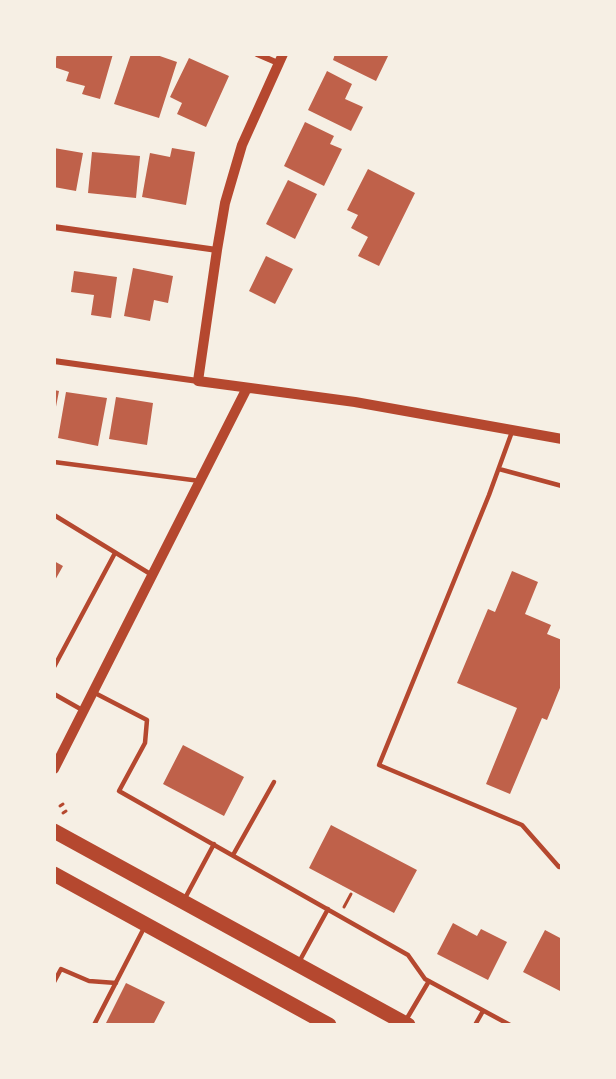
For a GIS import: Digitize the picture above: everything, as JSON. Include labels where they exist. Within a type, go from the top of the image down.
[{"type":"main road","points":[[54,831],[406,1024]]},
{"type":"main road","points":[[54,874],[329,1025]]},
{"type":"street","points":[[198,381],[225,203],[242,145],[280,59],[257,54]]},
{"type":"street","points":[[54,227],[217,250]]},
{"type":"street","points":[[54,361],[355,402],[562,438]]},
{"type":"street","points":[[54,769],[247,388]]},
{"type":"lane","points":[[513,429],[499,469],[379,765],[522,825],[559,867],[562,866]]},
{"type":"lane","points":[[54,462],[200,481]]},
{"type":"lane","points":[[499,469],[562,486]]},
{"type":"lane","points":[[54,515],[152,575]]},
{"type":"lane","points":[[54,667],[115,553]]},
{"type":"lane","points":[[93,692],[147,720],[145,743],[119,790],[408,955],[429,981],[510,1025]]},
{"type":"lane","points":[[54,694],[84,711]]},
{"type":"lane","points":[[233,855],[274,782]]},
{"type":"lane","points":[[182,903],[214,844]]},
{"type":"lane","points":[[297,965],[328,909]]},
{"type":"lane","points":[[94,1025],[146,925]]},
{"type":"lane","points":[[54,982],[61,969],[89,981],[116,983]]},
{"type":"lane","points":[[406,1024],[429,981]]},
{"type":"lane","points":[[475,1025],[483,1011]]},
{"type":"building","points":[[57,54],[113,54],[100,99],[82,94],[85,86],[66,81],[69,72],[54,67]]},
{"type":"building","points":[[131,54],[154,54],[177,62],[159,118],[114,104]]},
{"type":"building","points":[[335,54],[389,54],[376,81],[333,60]]},
{"type":"building","points":[[189,58],[229,76],[206,127],[177,114],[182,103],[170,97]]},
{"type":"building","points":[[327,71],[352,84],[345,99],[363,107],[351,131],[308,110]]},
{"type":"building","points":[[305,122],[334,136],[330,144],[342,149],[324,186],[284,166]]},
{"type":"building","points":[[54,148],[83,153],[76,191],[54,187]]},
{"type":"building","points":[[172,148],[195,152],[186,205],[142,197],[150,153],[170,157]]},
{"type":"building","points":[[92,152],[140,156],[136,198],[88,193]]},
{"type":"building","points":[[368,169],[415,193],[379,266],[358,256],[368,237],[351,228],[358,215],[347,210]]},
{"type":"building","points":[[288,180],[317,194],[295,239],[266,224]]},
{"type":"building","points":[[266,256],[293,269],[275,304],[249,291]]},
{"type":"building","points":[[133,268],[173,276],[168,303],[154,300],[150,321],[124,316]]},
{"type":"building","points":[[74,271],[117,277],[111,318],[91,315],[94,295],[71,292]]},
{"type":"building","points":[[54,390],[59,391],[55,412],[54,412]]},
{"type":"building","points":[[66,392],[107,398],[98,446],[58,438]]},
{"type":"building","points":[[116,397],[153,403],[147,445],[109,439]]},
{"type":"building","points":[[54,561],[63,566],[54,582]]},
{"type":"building","points":[[512,571],[538,582],[525,614],[551,625],[547,634],[562,640],[562,683],[547,720],[542,718],[510,794],[486,784],[517,708],[457,683],[488,609],[495,612]]},
{"type":"building","points":[[183,745],[244,777],[224,816],[163,784]]},
{"type":"building","points":[[331,825],[417,870],[394,913],[309,868]]},
{"type":"building","points":[[453,923],[477,936],[481,929],[507,942],[488,980],[437,954]]},
{"type":"building","points":[[545,930],[562,939],[562,992],[523,972]]},
{"type":"building","points":[[126,983],[165,1002],[153,1025],[105,1025]]}]
